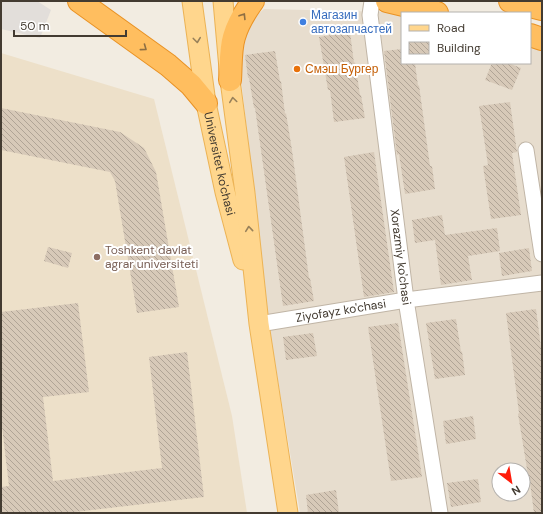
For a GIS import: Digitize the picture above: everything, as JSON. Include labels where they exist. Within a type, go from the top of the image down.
[{"type":"highway","points":[[78,1],[168,65],[191,85],[206,103]]},
{"type":"highway","points":[[230,80],[233,38],[239,22],[253,1]]},
{"type":"highway","points":[[387,1],[433,12]]},
{"type":"highway","points":[[510,1],[542,9]]},
{"type":"highway","points":[[531,36],[542,39]]},
{"type":"main road","name":"Universitet ko'chasi","points":[[192,1],[206,103],[226,192],[259,324]]},
{"type":"main road","name":"Universitet ko'chasi","points":[[223,1],[230,80],[245,193],[259,324],[288,513]]},
{"type":"street","name":"Xorazmiy ko'chasi","points":[[372,1],[370,15],[406,300],[440,513]]},
{"type":"street","points":[[526,150],[542,254]]},
{"type":"street","name":"Ziyofayz ko'chasi","points":[[259,324],[406,300],[542,283]]},
{"type":"shaded area","points":[[1,1],[37,1],[51,10],[40,38],[1,29]]},
{"type":"shaded area","points":[[264,9],[392,12],[401,15],[401,64],[531,64],[531,47],[542,50],[542,513],[300,513],[269,326],[238,52],[247,24]]},
{"type":"shaded area","name":"Toshkent davlat agrar universiteti","points":[[1,53],[154,99],[232,416],[247,513],[1,513]]},
{"type":"building","points":[[350,32],[354,63],[355,62],[365,118],[334,122],[330,90],[328,90],[319,37]]},
{"type":"building","points":[[401,49],[401,64],[415,64],[430,166],[432,166],[435,189],[405,194],[399,154],[397,155],[384,51]]},
{"type":"building","points":[[275,51],[292,150],[309,278],[314,301],[283,306],[255,108],[248,78],[245,55]]},
{"type":"building","points":[[492,64],[511,64],[521,68],[512,90],[485,80]]},
{"type":"building","points":[[510,102],[517,152],[512,153],[521,215],[491,219],[483,166],[488,165],[479,106]]},
{"type":"building","points":[[1,108],[120,132],[144,148],[156,172],[179,307],[137,313],[115,181],[110,172],[1,150]]},
{"type":"building","points":[[374,152],[394,292],[364,297],[344,157]]},
{"type":"building","points":[[442,215],[445,235],[497,228],[500,251],[468,256],[472,280],[441,285],[435,240],[415,243],[412,220]]},
{"type":"building","points":[[48,247],[72,253],[68,268],[44,261]]},
{"type":"building","points":[[529,248],[532,271],[502,276],[499,253]]},
{"type":"building","points":[[78,303],[89,392],[43,397],[53,481],[162,468],[149,357],[187,352],[204,497],[66,513],[1,513],[1,487],[9,486],[1,418],[1,312]]},
{"type":"building","points":[[536,309],[542,355],[542,513],[534,513],[531,490],[531,462],[526,462],[518,414],[506,313]]},
{"type":"building","points":[[456,319],[465,375],[435,379],[426,323]]},
{"type":"building","points":[[398,323],[422,477],[391,481],[368,327]]},
{"type":"building","points":[[313,333],[317,356],[286,360],[283,337]]},
{"type":"building","points":[[473,416],[476,439],[446,444],[443,421]]},
{"type":"building","points":[[478,479],[481,502],[451,507],[447,483]]},
{"type":"building","points":[[336,490],[339,513],[308,513],[306,495]]},
{"type":"place","name":"Магазин автозапчастей","points":[[303,22]]},
{"type":"place","name":"Смэш Бургер","points":[[297,69]]},
{"type":"place","name":"Toshkent davlat agrar universiteti","points":[[97,257]]}]
